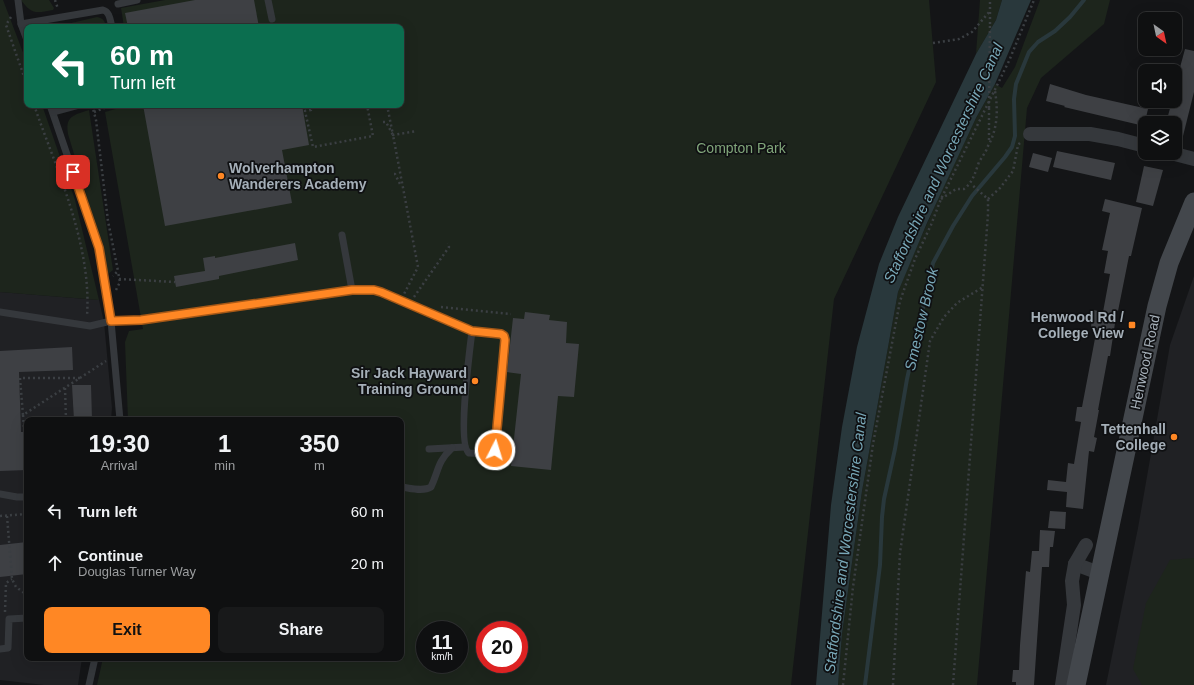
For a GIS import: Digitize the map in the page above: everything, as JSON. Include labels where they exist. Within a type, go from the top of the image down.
[{"type":"main road","name":"Henwood Road","points":[[1076,685],[1157,306],[1169,263],[1194,202]]},
{"type":"street","points":[[1030,134],[1090,134],[1138,144]]},
{"type":"street","points":[[1182,156],[1194,159]]},
{"type":"street","points":[[1062,685],[1074,605],[1072,581],[1075,564],[1086,545]]},
{"type":"street","points":[[1075,564],[1099,573]]},
{"type":"lane","points":[[118,4],[137,0]]},
{"type":"lane","points":[[268,0],[272,20]]},
{"type":"lane","points":[[18,1],[21,24],[24,32]]},
{"type":"lane","points":[[21,24],[103,10],[109,14],[111,24]]},
{"type":"lane","points":[[52,108],[99,248],[111,321],[120,417]]},
{"type":"lane","points":[[342,235],[352,290]]},
{"type":"lane","points":[[0,312],[90,326],[111,321],[141,320],[352,290],[374,290],[381,292],[472,331],[501,334],[504,336],[505,340],[495,450],[491,454],[469,453],[466,451],[465,447],[463,425],[472,331]]},
{"type":"lane","points":[[429,449],[465,447]]},
{"type":"lane","points":[[404,487],[423,490],[431,487],[439,464],[444,455],[452,448]]},
{"type":"lane","points":[[0,494],[17,498],[24,497]]},
{"type":"lane","points":[[0,648],[8,648],[9,619],[24,618]]},
{"type":"lane","points":[[89,685],[94,661]]},
{"type":"path","points":[[55,0],[58,4]]},
{"type":"path","points":[[989,145],[990,0]]},
{"type":"path","points":[[843,685],[853,587],[872,452],[900,301],[915,259],[941,199],[1009,61],[1034,0]]},
{"type":"path","points":[[18,1],[6,25],[24,76]]},
{"type":"path","points":[[933,43],[959,39],[972,32],[990,11]]},
{"type":"path","points":[[941,199],[956,189],[964,189],[971,184],[995,128],[997,115],[995,90]]},
{"type":"path","points":[[35,108],[62,180],[81,249],[87,282],[87,317],[111,321]]},
{"type":"path","points":[[93,108],[108,221],[118,271],[105,282]]},
{"type":"path","points":[[94,112],[104,108]]},
{"type":"path","points":[[311,108],[311,110],[305,111],[313,147],[373,136],[368,108]]},
{"type":"path","points":[[388,108],[418,267],[404,295]]},
{"type":"path","points":[[384,122],[386,122],[393,135]]},
{"type":"path","points":[[393,135],[417,131]]},
{"type":"path","points":[[952,685],[983,287],[988,199],[1000,188],[1013,171],[1018,145],[1030,134]]},
{"type":"path","points":[[394,174],[404,190]]},
{"type":"path","points":[[971,184],[988,199]]},
{"type":"path","points":[[414,299],[449,247],[448,243]]},
{"type":"path","points":[[119,279],[175,282]]},
{"type":"path","points":[[893,685],[900,553],[930,341],[944,317],[957,303],[983,287]]},
{"type":"path","points":[[437,306],[511,314]]},
{"type":"path","points":[[23,415],[115,355]]},
{"type":"path","points":[[24,428],[20,378],[80,378]]},
{"type":"path","points":[[64,388],[66,417]]},
{"type":"path","points":[[0,516],[24,514]]},
{"type":"path","points":[[8,516],[12,579],[16,587],[24,593]]},
{"type":"path","points":[[5,619],[6,583],[12,579]]},
{"type":"shaded area","name":"Tettenhall College","points":[[1194,276],[1194,685],[1106,685],[1138,528],[1170,345]]},
{"type":"shaded area","points":[[0,292],[99,300],[104,322],[112,408],[111,417],[24,417],[24,661],[82,661],[78,685],[44,685],[0,680]]},
{"type":"green space","points":[[0,0],[3,0],[24,55],[24,108],[43,108],[75,200],[99,300],[0,292]]},
{"type":"green space","points":[[21,0],[49,0],[54,8],[53,10],[35,12],[31,11]]},
{"type":"green space","name":"Sir Jack Hayward Training Ground","points":[[165,0],[929,0],[936,82],[834,299],[791,685],[97,685],[102,661],[404,661],[404,417],[128,417],[125,342],[129,331],[143,329],[105,112],[119,108],[404,108],[404,24],[124,24],[121,8]]},
{"type":"green space","points":[[980,0],[1002,0],[996,20],[976,54]]},
{"type":"green space","points":[[1040,0],[1110,0],[1104,24],[1041,78],[1027,108],[977,685],[838,685],[842,634],[862,491],[898,292],[951,170],[976,118],[995,84],[1002,88],[1015,67]]},
{"type":"green space","points":[[97,17],[101,18],[105,24],[67,24]]},
{"type":"green space","points":[[89,110],[113,270],[108,274],[106,273],[102,247],[67,128],[69,120],[72,117]]},
{"type":"green space","points":[[1194,558],[1194,685],[1142,685],[1133,669],[1146,603],[1170,560]]},
{"type":"water","name":"Staffordshire and Worcestershire Canal","points":[[1002,0],[1031,0],[995,84],[976,118],[927,223],[898,292],[862,491],[842,634],[838,685],[816,685],[831,505],[842,427],[857,347],[879,264],[898,217],[976,54],[996,20]]},
{"type":"building","points":[[195,0],[254,0],[258,24],[127,24],[125,13]]},
{"type":"building","points":[[1185,49],[1194,51],[1194,92],[1183,136],[1182,116],[1168,116],[1170,108],[1182,108],[1181,64]]},
{"type":"building","points":[[1050,84],[1086,95],[1138,107],[1138,108],[1148,109],[1146,116],[1138,116],[1138,125],[1064,107],[1065,106],[1046,101]]},
{"type":"building","name":"Wolverhampton Wanderers Academy","points":[[144,108],[303,108],[309,145],[282,150],[292,203],[165,226]]},
{"type":"building","points":[[1057,151],[1115,163],[1111,180],[1053,167]]},
{"type":"building","points":[[1033,153],[1052,158],[1048,172],[1029,167]]},
{"type":"building","points":[[1144,166],[1163,170],[1153,206],[1136,202]]},
{"type":"building","points":[[1105,199],[1142,208],[1131,256],[1129,256],[1118,311],[1117,310],[1110,356],[1108,356],[1098,410],[1094,437],[1097,438],[1094,452],[1089,451],[1083,509],[1066,507],[1067,492],[1047,490],[1048,480],[1066,482],[1068,463],[1074,464],[1081,422],[1075,421],[1077,407],[1082,407],[1097,328],[1091,327],[1093,310],[1103,312],[1110,274],[1104,273],[1108,251],[1102,250],[1110,213],[1102,211]]},
{"type":"building","points":[[295,243],[298,260],[219,276],[219,279],[176,287],[174,276],[205,271],[203,258],[215,256],[215,258]]},
{"type":"building","points":[[525,312],[550,315],[549,320],[567,322],[566,343],[579,344],[574,397],[558,396],[551,470],[511,466],[521,374],[507,372],[513,318],[524,319]]},
{"type":"building","points":[[72,347],[73,370],[19,372],[21,432],[24,432],[24,470],[0,471],[0,351]]},
{"type":"building","points":[[72,385],[91,385],[92,417],[74,417]]},
{"type":"building","points":[[1050,511],[1066,512],[1065,529],[1048,528]]},
{"type":"building","points":[[1040,530],[1055,531],[1053,547],[1050,547],[1049,567],[1042,567],[1034,685],[1016,685],[1016,682],[1012,682],[1013,670],[1019,670],[1026,571],[1030,572],[1032,551],[1039,551]]},
{"type":"building","points":[[24,542],[24,574],[0,577],[0,545]]},
{"type":"waterway","name":"Smestow Brook","points":[[865,685],[880,565],[884,499],[895,449],[907,379],[933,263],[953,226],[972,196],[1012,147],[1015,136],[1014,99],[1016,84],[1029,52],[1038,42],[1055,31],[1070,17],[1084,0]]},
{"type":"place","name":"Wolverhampton Wanderers Academy","points":[[221,176]]},
{"type":"place","name":"Henwood Rd / College View","points":[[1132,325]]},
{"type":"place","name":"Sir Jack Hayward Training Ground","points":[[475,381]]},
{"type":"place","name":"Tettenhall College","points":[[1174,437]]},
{"type":"route","points":[[73,172],[99,248],[111,321],[141,320],[167,315],[352,290],[374,290],[381,292],[472,331],[501,334],[504,336],[505,340],[495,450]]},
{"type":"park label","name":"Compton Park","points":[[741,148]]}]
